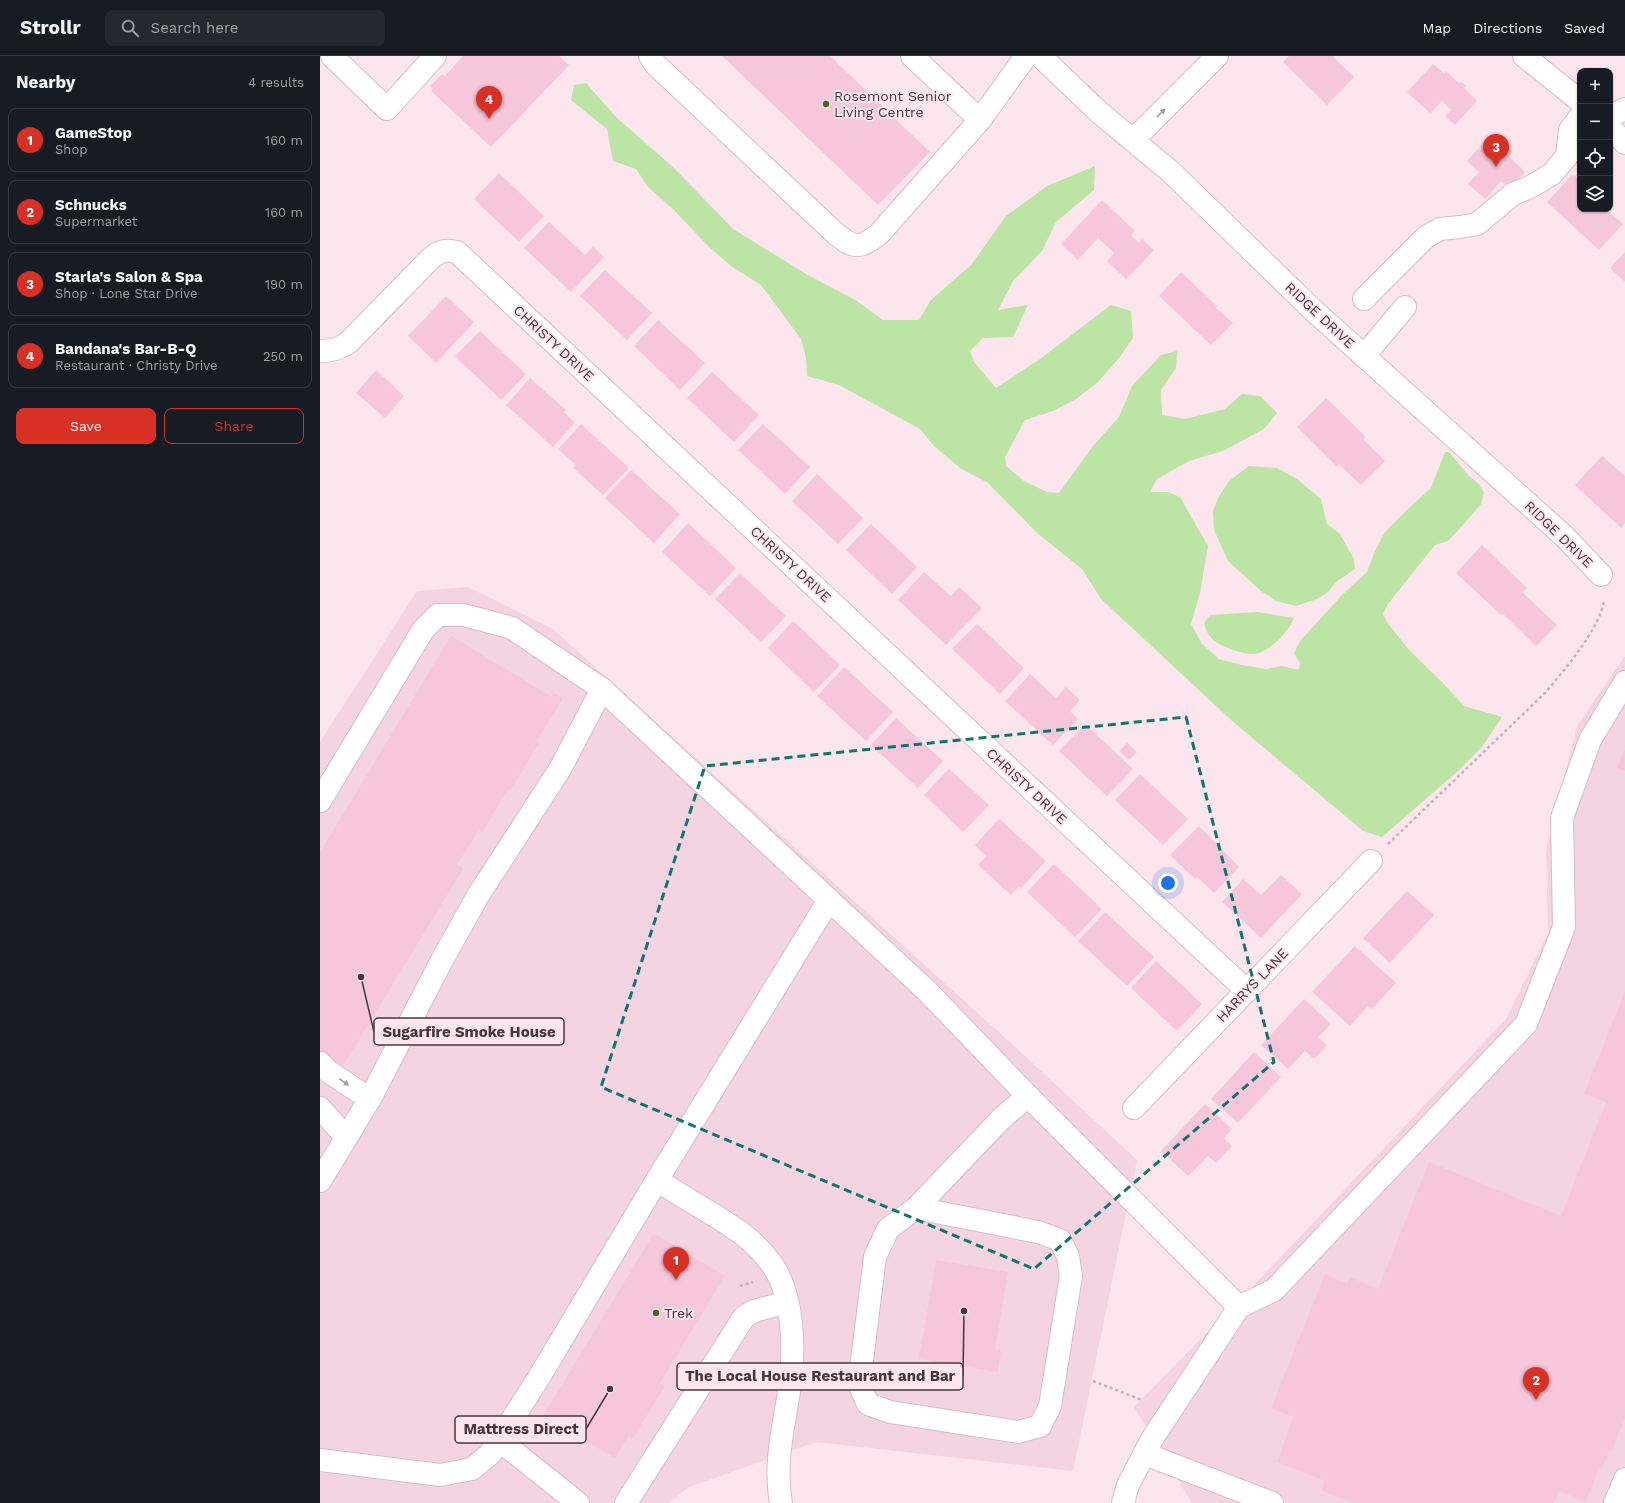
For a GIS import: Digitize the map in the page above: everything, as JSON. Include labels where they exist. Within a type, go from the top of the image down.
[{"type":"street","points":[[332,56],[387,109],[435,56]]},
{"type":"street","points":[[650,56],[655,64],[836,234],[850,244],[865,245],[879,234],[980,120],[1026,56]]},
{"type":"street","points":[[912,56],[980,120]]},
{"type":"street","name":"RIDGE DRIVE","points":[[1040,56],[1100,113],[1171,172],[1313,310],[1565,537],[1600,575]]},
{"type":"street","points":[[1133,140],[1217,56]]},
{"type":"street","points":[[1524,56],[1577,99]]},
{"type":"street","points":[[1614,131],[1625,109]]},
{"type":"street","points":[[1364,299],[1426,237],[1440,229],[1477,224],[1513,194],[1530,187],[1552,174],[1573,154],[1570,130],[1577,121]]},
{"type":"street","name":"CHRISTY DRIVE","points":[[325,351],[340,348],[349,342],[435,255],[439,252],[448,250],[457,252],[1247,991]]},
{"type":"street","points":[[1364,356],[1405,307]]},
{"type":"street","points":[[320,801],[423,630],[438,615],[464,615],[512,628],[602,689],[927,991],[1028,1096],[1239,1307]]},
{"type":"street","points":[[1123,1503],[1128,1485],[1152,1439],[1239,1307],[1274,1290],[1526,1024],[1564,927],[1562,818],[1590,740],[1625,682]]},
{"type":"street","points":[[320,1180],[370,1099],[442,960],[479,894],[560,769],[602,689]]},
{"type":"street","name":"HARRYS LANE","points":[[1134,1108],[1371,861]]},
{"type":"street","points":[[320,1460],[440,1475],[472,1469],[490,1454],[538,1379],[657,1180],[828,900]]},
{"type":"street","points":[[320,1063],[329,1072],[370,1099]]},
{"type":"street","points":[[916,1208],[1038,1232],[1060,1240],[1068,1256],[1071,1276],[1050,1406],[1040,1426],[1018,1432],[890,1412],[868,1404],[859,1384],[875,1257],[888,1229],[916,1208],[1002,1118],[1028,1096]]},
{"type":"street","points":[[320,1108],[346,1137]]},
{"type":"street","points":[[657,1180],[682,1197],[732,1226],[754,1244],[771,1263],[778,1276],[787,1302],[793,1350],[792,1370],[779,1453],[778,1474],[781,1503]]},
{"type":"street","points":[[626,1503],[744,1317],[754,1311],[787,1302]]},
{"type":"street","points":[[498,1441],[578,1503]]},
{"type":"street","points":[[1145,1454],[1272,1503]]},
{"type":"street","points":[[1615,1503],[1625,1479]]},
{"type":"path","points":[[1371,861],[1523,716],[1565,669],[1594,626],[1603,606],[1605,593],[1600,575]]},
{"type":"path","points":[[740,1286],[756,1281]]},
{"type":"path","points":[[1093,1381],[1142,1400]]},
{"type":"highlighted area","points":[[1186,717],[1274,1062],[1034,1269],[601,1087],[705,766]]},
{"type":"shaded area","points":[[468,587],[553,629],[1012,1044],[1137,1160],[1073,1471],[816,1442],[689,1487],[669,1503],[320,1503],[320,742],[417,591]]},
{"type":"shaded area","points":[[1625,656],[1625,1503],[1192,1503],[1134,1407],[1280,1258],[1506,1019],[1548,933],[1546,850],[1577,726]]},
{"type":"green space","points":[[586,83],[616,117],[674,168],[733,229],[806,274],[857,301],[883,320],[919,320],[931,300],[971,265],[1006,216],[1047,186],[1095,166],[1094,190],[1056,222],[1042,251],[1013,281],[998,310],[1028,305],[1013,337],[983,338],[970,351],[974,362],[996,388],[1040,359],[1111,305],[1131,311],[1133,338],[1119,358],[1098,382],[1076,399],[1053,411],[1025,420],[1005,457],[1006,466],[1024,481],[1047,492],[1059,493],[1093,446],[1119,417],[1132,386],[1161,355],[1177,351],[1176,368],[1161,390],[1162,415],[1185,419],[1225,409],[1242,394],[1260,396],[1277,413],[1264,429],[1223,451],[1189,461],[1157,479],[1150,492],[1168,492],[1180,497],[1208,546],[1200,593],[1191,624],[1202,644],[1219,659],[1266,669],[1282,666],[1299,670],[1300,663],[1294,653],[1300,641],[1343,594],[1367,572],[1375,551],[1385,532],[1431,488],[1445,452],[1449,452],[1469,476],[1479,484],[1484,493],[1481,504],[1448,541],[1435,545],[1388,604],[1383,614],[1387,622],[1409,650],[1464,706],[1502,717],[1482,747],[1457,772],[1382,837],[1363,831],[1231,720],[1101,599],[1082,569],[1037,533],[988,483],[960,468],[933,445],[920,429],[839,385],[807,376],[806,358],[801,339],[761,285],[731,266],[709,247],[673,209],[649,188],[636,169],[613,161],[607,129],[571,100],[574,85]]},
{"type":"green space","points":[[1249,466],[1277,468],[1297,479],[1321,499],[1327,524],[1340,534],[1354,559],[1355,569],[1335,583],[1328,592],[1317,599],[1296,606],[1276,601],[1261,591],[1228,561],[1214,530],[1213,511],[1218,498],[1229,481]]},
{"type":"green space","points":[[1258,612],[1294,618],[1287,630],[1276,642],[1270,647],[1257,653],[1250,654],[1240,652],[1218,643],[1211,638],[1204,623],[1210,615]]},
{"type":"building","points":[[463,56],[559,56],[569,65],[491,147],[431,91],[433,89],[430,86],[442,74],[445,76]]},
{"type":"building","name":"Rosemont Senior Living Centre","points":[[722,56],[830,56],[930,152],[878,205]]},
{"type":"building","points":[[1289,56],[1334,56],[1333,57],[1354,77],[1327,105],[1283,62]]},
{"type":"building","points":[[1433,64],[1444,73],[1446,71],[1459,83],[1461,82],[1466,86],[1464,88],[1477,101],[1455,125],[1445,116],[1451,110],[1442,101],[1430,113],[1407,92]]},
{"type":"building","points":[[1492,134],[1513,152],[1509,156],[1525,172],[1510,189],[1501,181],[1485,199],[1468,184],[1479,172],[1467,161]]},
{"type":"building","points":[[499,173],[544,216],[519,242],[474,199]]},
{"type":"building","points":[[1573,174],[1577,177],[1577,212],[1609,212],[1623,224],[1599,250],[1547,202]]},
{"type":"building","points":[[1102,200],[1135,231],[1131,235],[1139,243],[1142,239],[1154,250],[1126,279],[1107,261],[1114,253],[1098,238],[1078,260],[1061,244]]},
{"type":"building","points":[[549,222],[585,255],[593,247],[604,257],[571,292],[524,248]]},
{"type":"building","points":[[1625,252],[1625,282],[1610,268]]},
{"type":"building","points":[[605,270],[652,313],[627,340],[580,296]]},
{"type":"building","points":[[1181,272],[1233,323],[1211,345],[1159,296]]},
{"type":"building","points":[[446,296],[474,322],[436,363],[408,336]]},
{"type":"building","points":[[658,320],[705,363],[680,390],[634,346]]},
{"type":"building","points":[[480,331],[526,374],[501,400],[455,356]]},
{"type":"building","points":[[376,370],[404,396],[385,418],[356,393]]},
{"type":"building","points":[[712,372],[759,415],[734,442],[687,398]]},
{"type":"building","points":[[530,378],[566,410],[564,412],[575,423],[553,447],[506,405]]},
{"type":"building","points":[[1326,398],[1366,437],[1363,439],[1385,461],[1361,485],[1339,464],[1337,467],[1297,427]]},
{"type":"building","points":[[581,424],[629,468],[603,495],[573,468],[576,465],[558,449]]},
{"type":"building","points":[[763,424],[810,467],[785,494],[738,450]]},
{"type":"building","points":[[1602,456],[1625,476],[1625,523],[1621,528],[1575,485]]},
{"type":"building","points":[[631,470],[680,514],[654,543],[605,498]]},
{"type":"building","points":[[817,474],[863,518],[838,544],[792,501]]},
{"type":"building","points":[[688,523],[736,568],[710,596],[662,552]]},
{"type":"building","points":[[871,524],[917,567],[892,594],[846,550]]},
{"type":"building","points":[[1482,545],[1527,588],[1522,592],[1557,625],[1536,646],[1503,614],[1501,615],[1456,573]]},
{"type":"building","points":[[924,572],[951,596],[959,587],[982,608],[946,645],[898,600]]},
{"type":"building","points":[[740,573],[786,616],[761,642],[715,599]]},
{"type":"building","points":[[793,621],[840,665],[814,692],[768,648]]},
{"type":"building","points":[[977,624],[1024,668],[1000,694],[952,649]]},
{"type":"building","points":[[451,636],[552,697],[554,693],[563,698],[537,741],[539,743],[510,791],[508,789],[482,833],[479,830],[457,865],[463,869],[343,1066],[320,1051],[320,852]]},
{"type":"building","points":[[844,667],[893,712],[866,741],[817,696]]},
{"type":"building","points":[[1030,674],[1056,698],[1066,687],[1080,700],[1070,711],[1078,719],[1053,745],[1005,701]]},
{"type":"building","points":[[896,718],[943,761],[918,788],[871,745]]},
{"type":"building","points":[[1085,724],[1133,769],[1107,796],[1059,751]]},
{"type":"building","points":[[1127,743],[1137,752],[1129,760],[1119,751]]},
{"type":"building","points":[[1625,749],[1625,771],[1617,768]]},
{"type":"building","points":[[949,769],[989,805],[963,832],[924,795]]},
{"type":"building","points":[[1140,774],[1188,819],[1163,845],[1115,800]]},
{"type":"building","points":[[999,819],[1046,861],[1021,888],[1019,886],[1011,895],[978,865],[986,856],[975,845]]},
{"type":"building","points":[[1199,826],[1239,867],[1214,893],[1197,877],[1195,879],[1170,855]]},
{"type":"building","points":[[1054,864],[1102,909],[1075,937],[1027,892]]},
{"type":"building","points":[[1281,875],[1302,894],[1261,938],[1222,902],[1243,879],[1261,895]]},
{"type":"building","points":[[1407,891],[1434,915],[1390,963],[1363,938]]},
{"type":"building","points":[[1105,912],[1154,957],[1127,986],[1078,941]]},
{"type":"building","points":[[1355,946],[1396,983],[1372,1009],[1368,1006],[1350,1026],[1312,992]]},
{"type":"building","points":[[1156,961],[1202,1004],[1177,1031],[1131,988]]},
{"type":"building","points":[[1625,991],[1625,1418],[1611,1452],[1609,1451],[1602,1469],[1599,1468],[1586,1502],[1559,1491],[1554,1503],[1353,1503],[1321,1490],[1325,1481],[1277,1462],[1293,1417],[1271,1408],[1325,1274],[1347,1284],[1350,1277],[1378,1289],[1429,1162],[1561,1216],[1606,1102],[1584,1094]]},
{"type":"building","points":[[1304,999],[1331,1024],[1318,1037],[1327,1045],[1314,1059],[1305,1051],[1288,1069],[1261,1045]]},
{"type":"building","points":[[1254,1052],[1281,1077],[1238,1123],[1211,1099]]},
{"type":"building","points":[[1205,1104],[1232,1129],[1224,1138],[1232,1146],[1216,1163],[1208,1156],[1188,1176],[1161,1151]]},
{"type":"building","points":[[654,1233],[725,1276],[660,1383],[665,1386],[633,1438],[629,1435],[615,1458],[543,1416]]},
{"type":"building","points":[[936,1260],[1008,1272],[995,1349],[1001,1351],[998,1372],[919,1359]]},
{"type":"place","name":"Rosemont Senior Living Centre","points":[[826,104]]},
{"type":"place","name":"Bandana's Bar-B-Q","points":[[489,119]]},
{"type":"place","name":"Starla's Salon & Spa","points":[[1496,167]]},
{"type":"place","name":"Sugarfire Smoke House","points":[[361,977]]},
{"type":"place","name":"GameStop","points":[[676,1280]]},
{"type":"place","name":"The Local House Restaurant and Bar","points":[[964,1311]]},
{"type":"place","name":"Trek","points":[[656,1313]]},
{"type":"place","name":"Mattress Direct","points":[[610,1389]]},
{"type":"place","name":"Schnucks","points":[[1536,1400]]}]
